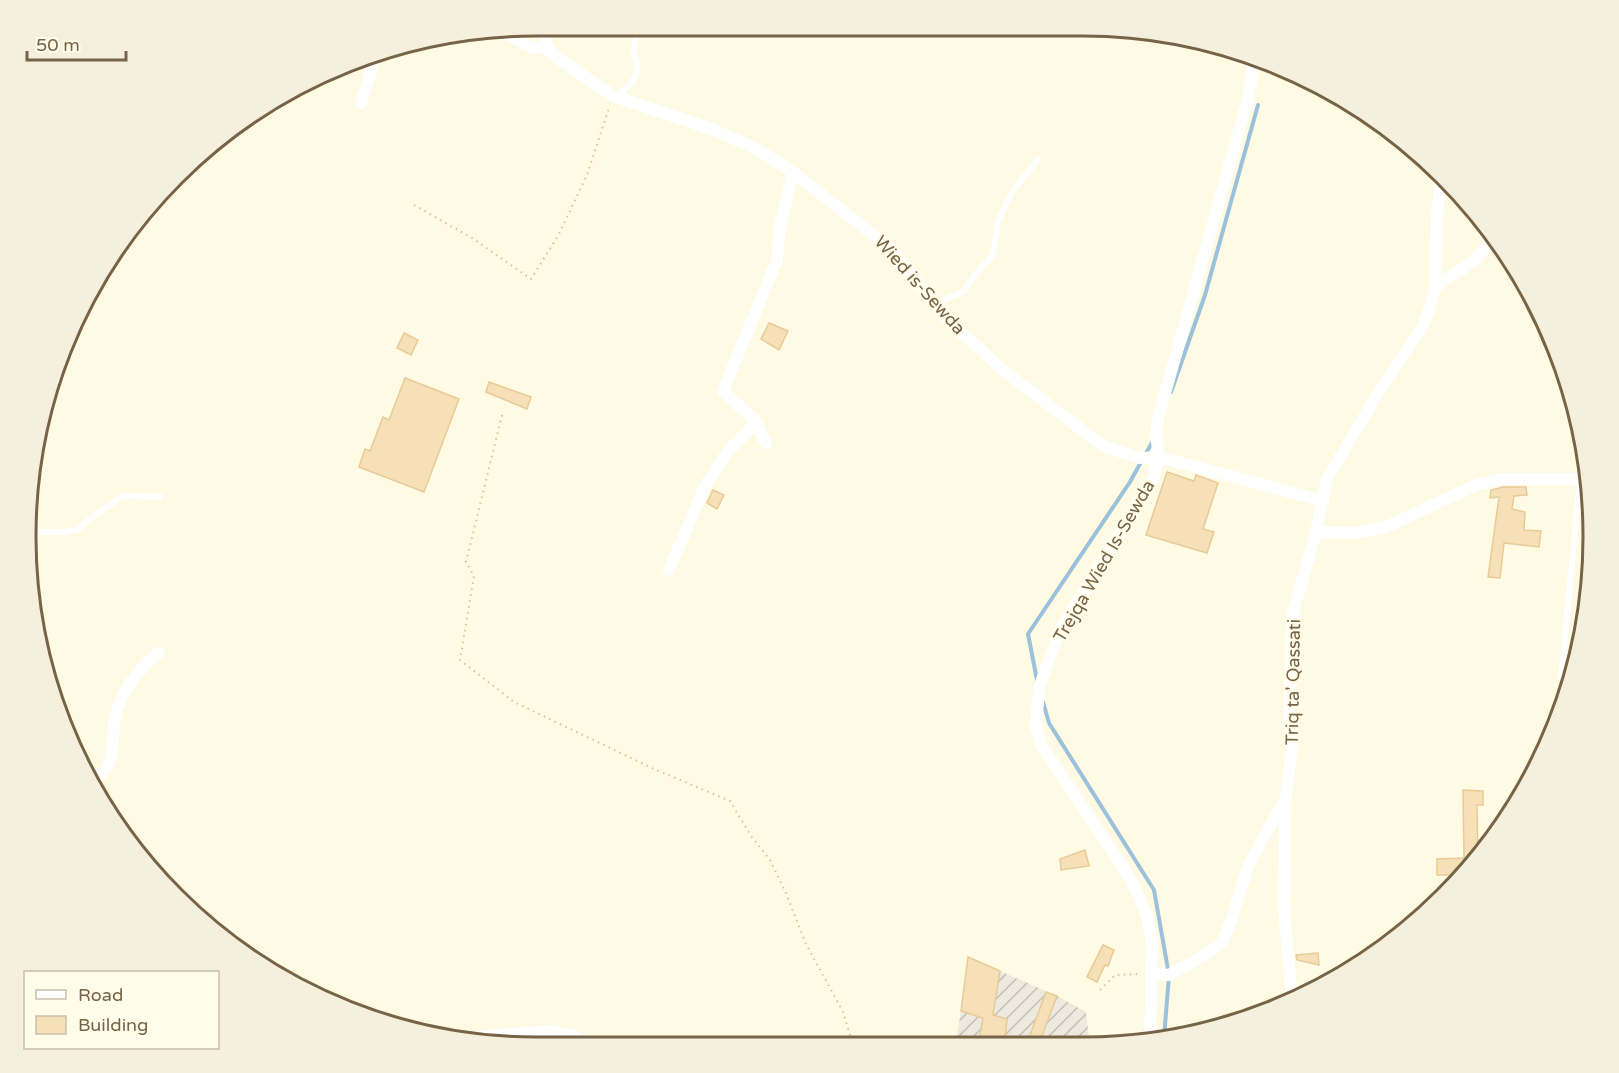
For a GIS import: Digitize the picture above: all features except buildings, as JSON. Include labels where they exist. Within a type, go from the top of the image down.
[{"type":"street","points":[[512,37],[531,47],[547,48],[545,36]]},
{"type":"street","name":"Wied is-Sewda","points":[[547,48],[553,55],[613,96],[706,127],[753,147],[793,172],[884,243],[948,320],[1004,371],[1103,446],[1140,458],[1158,457],[1323,501]]},
{"type":"street","points":[[361,103],[371,65]]},
{"type":"street","name":"Trejqa Wied Is-Sewda","points":[[1150,1033],[1152,941],[1147,916],[1123,867],[1050,762],[1042,746],[1036,728],[1039,688],[1060,630],[1153,479],[1158,457],[1156,435],[1158,418],[1248,99],[1252,66]]},
{"type":"street","points":[[766,443],[756,423],[723,391],[777,260],[780,227],[793,172]]},
{"type":"street","points":[[1435,287],[1440,187]]},
{"type":"street","points":[[1435,287],[1475,260],[1489,244]]},
{"type":"street","name":"Triq ta' Qassati","points":[[1291,991],[1284,907],[1285,803],[1292,747],[1289,704],[1293,613],[1316,532],[1327,479],[1382,387],[1423,326],[1435,287]]},
{"type":"street","points":[[669,570],[705,486],[728,451],[756,423]]},
{"type":"street","points":[[1316,532],[1354,533],[1386,527],[1476,485],[1502,479],[1580,478]]},
{"type":"street","points":[[97,776],[105,770],[111,757],[116,714],[126,688],[140,668],[158,653]]},
{"type":"street","points":[[1152,974],[1169,975],[1205,956],[1222,942],[1232,919],[1246,869],[1285,803]]},
{"type":"street","points":[[495,1035],[551,1030],[575,1037]]},
{"type":"lane","points":[[613,96],[630,86],[635,77],[637,66],[634,50],[637,36]]},
{"type":"lane","points":[[935,304],[964,291],[993,255],[998,221],[1012,192],[1038,159]]},
{"type":"lane","points":[[36,530],[66,532],[76,530],[122,496],[160,496]]},
{"type":"lane","points":[[1561,679],[1582,499]]},
{"type":"path","points":[[414,205],[472,238],[531,279],[558,236],[587,175],[613,96]]},
{"type":"path","points":[[502,415],[466,562],[474,576],[460,660],[514,702],[654,769],[730,801],[770,860],[806,944],[843,1012],[851,1037]]},
{"type":"path","points":[[1100,990],[1115,975],[1152,974]]},
{"type":"shaded area","points":[[968,957],[1057,996],[1086,1012],[1089,1037],[1082,1037],[957,1037]]},
{"type":"waterway","points":[[1171,392],[1205,295],[1258,105]]},
{"type":"waterway","points":[[1145,455],[1153,441]]},
{"type":"waterway","points":[[1037,680],[1028,634],[1141,462]]},
{"type":"waterway","points":[[1043,702],[1049,723],[1154,890],[1169,975],[1165,1030]]}]
